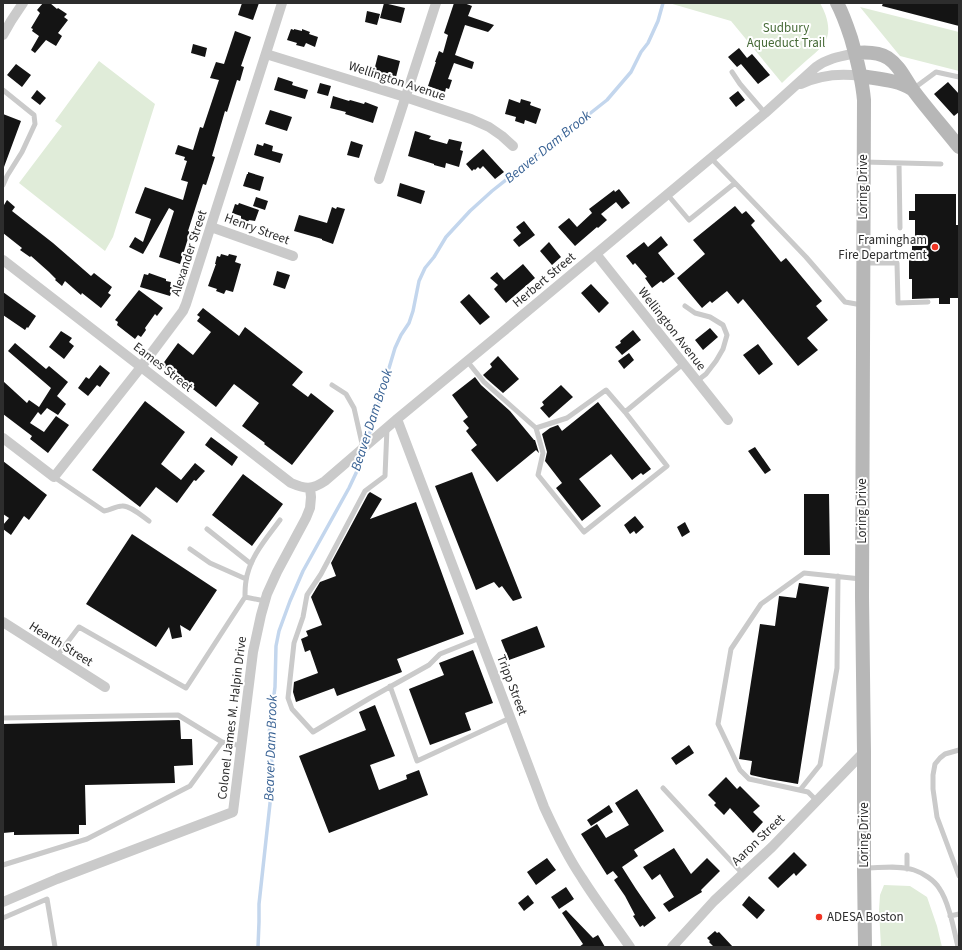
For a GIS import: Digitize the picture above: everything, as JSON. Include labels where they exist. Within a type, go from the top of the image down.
[{"type":"street","points":[[3,35],[22,3]]},
{"type":"street","name":"Alexander Street","points":[[54,477],[141,367],[185,307],[282,3]]},
{"type":"street","points":[[379,179],[436,3]]},
{"type":"street","name":"Loring Drive","points":[[837,3],[856,53],[864,100],[862,579],[865,947]]},
{"type":"street","points":[[856,53],[870,52],[879,54],[888,58],[899,68],[912,89],[959,147]]},
{"type":"street","name":"Herbert Street","points":[[310,488],[318,486],[347,462],[765,113],[816,67],[825,61],[856,53]]},
{"type":"street","name":"Wellington Avenue","points":[[266,54],[405,97],[477,122],[489,127],[513,146]]},
{"type":"street","name":"Herbert Street","points":[[792,89],[824,76],[844,74],[861,76]]},
{"type":"street","points":[[861,76],[898,82],[912,89]]},
{"type":"street","name":"Henry Street","points":[[211,227],[293,256]]},
{"type":"street","name":"Wellington Avenue","points":[[596,254],[728,420]]},
{"type":"street","name":"Eames Street","points":[[3,260],[292,483],[301,487],[310,488]]},
{"type":"street","name":"Tripp Street","points":[[397,419],[544,807],[559,839],[581,878],[630,947]]},
{"type":"street","points":[[3,438],[54,477]]},
{"type":"street","name":"Colonel James M. Halpin Drive","points":[[3,902],[57,879],[233,812],[253,652],[257,633],[267,594],[310,508],[310,488]]},
{"type":"street","name":"Hearth Street","points":[[3,622],[106,687]]},
{"type":"street","name":"Aaron Street","points":[[672,947],[714,901],[772,847],[864,752]]},
{"type":"lane","points":[[732,72],[740,84],[765,113]]},
{"type":"lane","points":[[912,89],[936,72],[959,77]]},
{"type":"lane","points":[[3,90],[34,115],[35,124],[22,152],[7,176],[3,186]]},
{"type":"lane","points":[[711,158],[806,257],[845,302],[863,306]]},
{"type":"lane","points":[[863,162],[941,164]]},
{"type":"lane","points":[[899,163],[900,228]]},
{"type":"lane","points":[[667,194],[689,220],[735,183]]},
{"type":"lane","points":[[863,263],[898,263],[898,303],[928,302]]},
{"type":"lane","points":[[685,306],[695,313],[710,317],[723,325],[727,335],[723,349],[716,361],[706,374],[697,381]]},
{"type":"lane","points":[[467,361],[484,382],[536,428],[543,453],[538,476],[584,532],[667,466],[606,390],[567,418],[536,428]]},
{"type":"lane","points":[[625,412],[683,364]]},
{"type":"lane","points":[[332,385],[346,394],[354,408],[363,448]]},
{"type":"lane","points":[[384,430],[385,476],[365,491],[307,595],[303,617],[294,643],[288,698],[292,709],[313,732],[390,686],[429,665],[440,654],[480,638]]},
{"type":"lane","points":[[54,477],[104,511],[123,506],[130,508],[150,521]]},
{"type":"lane","points":[[57,656],[79,627],[186,688],[245,597],[246,579],[250,564],[257,551],[280,520]]},
{"type":"lane","points":[[207,529],[250,564]]},
{"type":"lane","points":[[190,549],[210,563],[246,579]]},
{"type":"lane","points":[[816,800],[808,792],[749,779],[740,770],[718,724],[731,649],[761,604],[804,573],[862,579]]},
{"type":"lane","points":[[800,790],[820,765],[837,668],[838,576]]},
{"type":"lane","points":[[245,597],[265,600]]},
{"type":"lane","points":[[390,686],[417,761],[510,718]]},
{"type":"lane","points":[[3,718],[178,715],[222,742],[242,746]]},
{"type":"lane","points":[[3,865],[87,839],[190,786],[222,742]]},
{"type":"lane","points":[[959,750],[945,754],[935,764],[933,789],[937,817],[959,876]]},
{"type":"lane","points":[[663,788],[742,874]]},
{"type":"lane","points":[[907,855],[908,869]]},
{"type":"lane","points":[[864,868],[908,869],[923,874],[931,880],[939,887],[944,896],[958,945]]},
{"type":"lane","points":[[3,918],[48,899],[55,947]]},
{"type":"lane","points":[[950,916],[959,914]]},
{"type":"green space","name":"Sudbury Aqueduct Trail","points":[[669,3],[820,3],[827,18],[828,35],[820,49],[782,83],[731,21]]},
{"type":"green space","name":"Sudbury Aqueduct Trail","points":[[860,7],[959,32],[959,71],[900,56]]},
{"type":"green space","points":[[99,61],[155,104],[113,237],[105,251],[19,183],[62,126],[55,121]]},
{"type":"green space","points":[[884,885],[910,886],[927,897],[937,926],[942,947],[881,947],[879,910],[880,895]]},
{"type":"building","points":[[43,3],[50,3],[57,9],[58,8],[67,14],[64,17],[68,20],[58,33],[62,36],[56,46],[46,40],[35,53],[31,50],[39,36],[32,31],[33,29],[31,28],[40,13],[37,10]]},
{"type":"building","points":[[242,3],[259,3],[253,20],[238,15]]},
{"type":"building","points":[[384,3],[405,8],[401,23],[380,18]]},
{"type":"building","points":[[454,3],[464,3],[472,6],[468,16],[494,25],[488,32],[465,25],[455,55],[474,62],[472,69],[454,63],[448,79],[452,80],[449,89],[446,88],[445,92],[428,86],[439,51],[443,53],[448,35],[444,33]]},
{"type":"building","points":[[883,3],[959,3],[959,26],[882,6]]},
{"type":"building","points":[[367,11],[380,14],[377,25],[365,22]]},
{"type":"building","points":[[291,29],[302,31],[302,29],[310,32],[309,34],[318,37],[315,47],[306,43],[304,47],[296,45],[297,43],[287,40]]},
{"type":"building","points":[[235,31],[251,37],[241,66],[244,67],[240,81],[237,80],[227,112],[225,111],[212,156],[215,157],[206,185],[203,184],[188,231],[190,232],[180,264],[159,257],[174,211],[169,208],[143,254],[129,247],[135,237],[143,242],[151,219],[135,213],[145,187],[183,200],[188,182],[181,180],[187,161],[184,160],[185,157],[175,154],[178,145],[193,150],[200,127],[203,128],[219,80],[210,78],[216,62],[224,64]]},
{"type":"building","points":[[193,44],[207,48],[205,57],[191,53]]},
{"type":"building","points":[[739,48],[747,58],[752,54],[770,75],[758,84],[741,64],[737,67],[728,57]]},
{"type":"building","points":[[378,55],[400,61],[396,77],[374,71]]},
{"type":"building","points":[[16,64],[31,75],[22,87],[7,75]]},
{"type":"building","points":[[278,77],[293,82],[292,85],[308,90],[305,99],[274,90]]},
{"type":"building","points":[[948,82],[959,94],[959,112],[954,116],[934,94]]},
{"type":"building","points":[[320,83],[331,86],[328,96],[317,93]]},
{"type":"building","points":[[37,90],[46,98],[40,105],[31,98]]},
{"type":"building","points":[[738,91],[745,100],[736,107],[729,98]]},
{"type":"building","points":[[333,96],[364,104],[365,102],[378,107],[373,123],[345,114],[346,112],[330,108]]},
{"type":"building","points":[[509,99],[520,103],[521,99],[531,102],[530,105],[541,109],[536,124],[525,120],[524,124],[515,121],[516,117],[505,114]]},
{"type":"building","points":[[270,110],[292,117],[287,131],[265,124]]},
{"type":"building","points":[[3,114],[21,121],[4,167],[3,167]]},
{"type":"building","points":[[415,131],[431,136],[429,139],[447,144],[449,139],[462,142],[460,150],[463,151],[459,167],[446,163],[445,168],[408,156]]},
{"type":"building","points":[[351,141],[363,145],[359,158],[347,155]]},
{"type":"building","points":[[264,143],[273,146],[272,151],[283,154],[280,163],[254,155],[257,144],[263,146]]},
{"type":"building","points":[[483,149],[504,172],[495,179],[483,166],[480,169],[478,167],[472,171],[466,164]]},
{"type":"building","points":[[248,172],[264,177],[260,191],[243,186]]},
{"type":"building","points":[[400,183],[425,191],[421,204],[397,196]]},
{"type":"building","points":[[619,189],[630,203],[622,209],[616,202],[601,214],[607,220],[575,246],[558,227],[569,218],[577,227],[592,213],[589,209],[614,190],[615,192]]},
{"type":"building","name":"Framingham Fire Department","points":[[915,194],[956,194],[956,225],[959,225],[959,298],[950,298],[950,304],[939,304],[939,298],[912,299],[912,279],[909,279],[909,257],[912,257],[912,237],[915,237],[915,220],[909,220],[909,211],[915,211]]},
{"type":"building","points":[[256,197],[268,201],[265,210],[253,206]]},
{"type":"building","points":[[7,200],[15,207],[12,211],[53,243],[91,276],[94,273],[112,287],[108,293],[111,295],[101,308],[82,293],[81,295],[65,281],[62,286],[49,272],[31,256],[30,257],[20,250],[22,248],[3,233],[3,204],[4,205]]},
{"type":"building","points":[[239,203],[259,210],[255,221],[249,220],[248,222],[241,219],[241,216],[232,213],[235,204],[238,205]]},
{"type":"building","points":[[735,206],[742,214],[746,211],[755,221],[751,225],[781,262],[786,258],[822,301],[816,306],[828,320],[807,338],[818,350],[798,366],[743,299],[738,304],[727,291],[712,303],[710,301],[702,308],[677,278],[705,254],[693,240]]},
{"type":"building","points":[[332,207],[336,209],[337,207],[345,209],[333,244],[322,239],[294,231],[299,215],[327,223]]},
{"type":"building","points":[[524,221],[535,235],[519,247],[513,240],[521,233],[516,227]]},
{"type":"building","points":[[661,236],[668,245],[658,253],[675,274],[663,283],[661,281],[652,288],[645,278],[647,277],[635,263],[633,265],[626,256],[644,242],[648,247]]},
{"type":"building","points":[[549,242],[561,257],[552,265],[540,251]]},
{"type":"building","points":[[221,254],[237,256],[235,262],[241,264],[233,292],[226,290],[224,294],[216,291],[217,289],[208,286],[216,264],[217,256],[220,257]]},
{"type":"building","points":[[523,264],[535,278],[506,303],[494,289],[498,285],[490,278],[497,272],[504,280]]},
{"type":"building","points":[[277,271],[290,275],[285,289],[273,285]]},
{"type":"building","points":[[149,273],[171,282],[170,287],[173,287],[170,296],[140,287],[144,274],[148,275]]},
{"type":"building","points":[[591,284],[609,303],[599,313],[581,293]]},
{"type":"building","points":[[139,290],[163,308],[157,316],[155,314],[145,328],[146,330],[141,337],[138,335],[135,339],[117,325],[118,322],[115,320]]},
{"type":"building","points":[[3,292],[36,316],[25,330],[3,315]]},
{"type":"building","points":[[469,294],[490,317],[480,325],[460,302]]},
{"type":"building","points":[[203,308],[239,336],[245,327],[303,372],[292,385],[308,397],[311,393],[334,411],[292,465],[242,426],[259,403],[234,384],[216,407],[162,365],[178,343],[193,355],[211,332],[197,321],[200,317],[197,315]]},
{"type":"building","points":[[710,328],[718,337],[703,350],[695,340]]},
{"type":"building","points":[[633,330],[641,340],[622,355],[615,347],[621,343],[620,341]]},
{"type":"building","points":[[61,331],[72,338],[69,342],[74,346],[64,359],[49,347]]},
{"type":"building","points":[[15,343],[46,369],[49,366],[68,382],[57,396],[66,404],[58,415],[47,408],[41,415],[38,412],[30,423],[44,432],[56,416],[69,425],[48,453],[30,439],[32,436],[3,414],[3,381],[27,403],[29,400],[39,407],[51,388],[8,351]]},
{"type":"building","points":[[758,344],[773,364],[759,375],[743,355]]},
{"type":"building","points":[[629,353],[634,360],[624,369],[618,361]]},
{"type":"building","points":[[498,356],[519,379],[503,393],[483,375],[492,367],[490,364]]},
{"type":"building","points":[[100,365],[110,373],[100,387],[97,385],[88,396],[78,388],[86,377],[89,379]]},
{"type":"building","points":[[475,377],[481,385],[510,411],[535,440],[539,453],[536,450],[497,482],[471,450],[477,445],[466,431],[469,428],[463,421],[468,417],[452,395]]},
{"type":"building","points":[[561,385],[573,397],[549,418],[540,408],[544,405],[542,402]]},
{"type":"building","points":[[145,401],[185,432],[161,464],[181,480],[195,463],[205,471],[196,481],[194,480],[177,503],[156,487],[140,507],[92,470]]},
{"type":"building","points":[[598,402],[651,469],[643,475],[641,473],[632,480],[611,454],[579,479],[601,506],[582,521],[556,488],[562,483],[545,461],[547,452],[542,434],[550,428],[558,425],[562,431]]},
{"type":"building","points":[[211,437],[238,457],[232,466],[205,445]]},
{"type":"building","points":[[755,447],[771,470],[765,474],[748,451]]},
{"type":"building","points":[[3,461],[47,495],[29,520],[24,516],[11,535],[3,529],[3,525],[9,518],[3,514]]},
{"type":"building","points":[[472,472],[522,598],[513,601],[502,586],[499,588],[494,582],[476,590],[435,486]]},
{"type":"building","points":[[243,474],[283,504],[252,546],[212,515]]},
{"type":"building","points":[[370,492],[382,499],[370,519],[416,502],[464,634],[397,659],[402,672],[337,696],[334,688],[296,702],[293,692],[294,682],[318,673],[310,650],[305,652],[301,639],[308,636],[306,631],[322,625],[311,597],[320,582],[336,576],[331,563]]},
{"type":"building","points":[[804,494],[829,494],[830,555],[804,555]]},
{"type":"building","points":[[635,516],[644,527],[636,534],[634,531],[630,534],[624,525]]},
{"type":"building","points":[[685,522],[690,532],[682,537],[677,527]]},
{"type":"building","points":[[132,534],[217,590],[190,631],[180,625],[182,637],[172,639],[169,627],[156,647],[86,604]]},
{"type":"building","points":[[799,583],[829,587],[798,784],[751,775],[752,761],[739,759],[760,624],[775,626],[779,596],[796,598]]},
{"type":"building","points":[[537,626],[545,647],[509,660],[501,640]]},
{"type":"building","points":[[473,650],[493,703],[465,713],[471,730],[430,745],[409,689],[444,675],[439,663]]},
{"type":"building","points":[[375,705],[395,756],[370,765],[379,790],[407,779],[406,775],[419,770],[428,795],[329,833],[299,756],[366,730],[359,712]]},
{"type":"building","points":[[179,720],[181,739],[192,739],[193,765],[174,766],[175,783],[85,785],[86,825],[79,825],[79,834],[14,835],[14,832],[3,833],[3,724]]},
{"type":"building","points":[[689,745],[694,753],[676,765],[671,758]]},
{"type":"building","points":[[726,777],[737,789],[740,786],[760,806],[753,812],[763,822],[753,833],[730,808],[724,815],[714,805],[716,803],[708,795]]},
{"type":"building","points":[[637,789],[664,831],[634,850],[638,856],[622,867],[656,918],[644,927],[643,925],[640,927],[633,916],[635,915],[625,896],[614,880],[618,877],[613,871],[607,875],[581,834],[597,824],[606,838],[629,825],[615,803]]},
{"type":"building","points":[[609,805],[613,812],[591,826],[587,820]]},
{"type":"building","points":[[674,848],[691,874],[707,858],[720,871],[701,890],[702,892],[669,912],[663,904],[674,897],[660,874],[652,880],[643,867]]},
{"type":"building","points":[[794,852],[807,865],[796,876],[794,873],[778,888],[768,878]]},
{"type":"building","points":[[547,858],[556,870],[536,885],[527,872]]},
{"type":"building","points":[[566,887],[574,899],[559,909],[551,897]]},
{"type":"building","points":[[528,895],[534,903],[524,911],[518,903]]},
{"type":"building","points":[[749,896],[765,910],[757,919],[742,905]]},
{"type":"building","points":[[566,910],[593,938],[598,935],[605,947],[579,947],[583,944],[562,913]]},
{"type":"building","points":[[715,931],[717,933],[719,932],[733,947],[714,947],[707,938]]},
{"type":"waterway","name":"Beaver Dam Brook","points":[[367,442],[395,348],[409,323],[419,281],[425,268],[434,257],[446,237],[470,211],[492,191],[607,100],[631,72],[641,52],[648,43],[658,21],[663,3]]},
{"type":"waterway","name":"Beaver Dam Brook","points":[[258,947],[259,904],[273,776],[269,734],[275,687],[276,646],[279,631],[303,571],[349,488],[364,452]]},
{"type":"place","name":"Framingham Fire Department","points":[[935,247]]},
{"type":"place","name":"ADESA Boston","points":[[819,917]]}]
